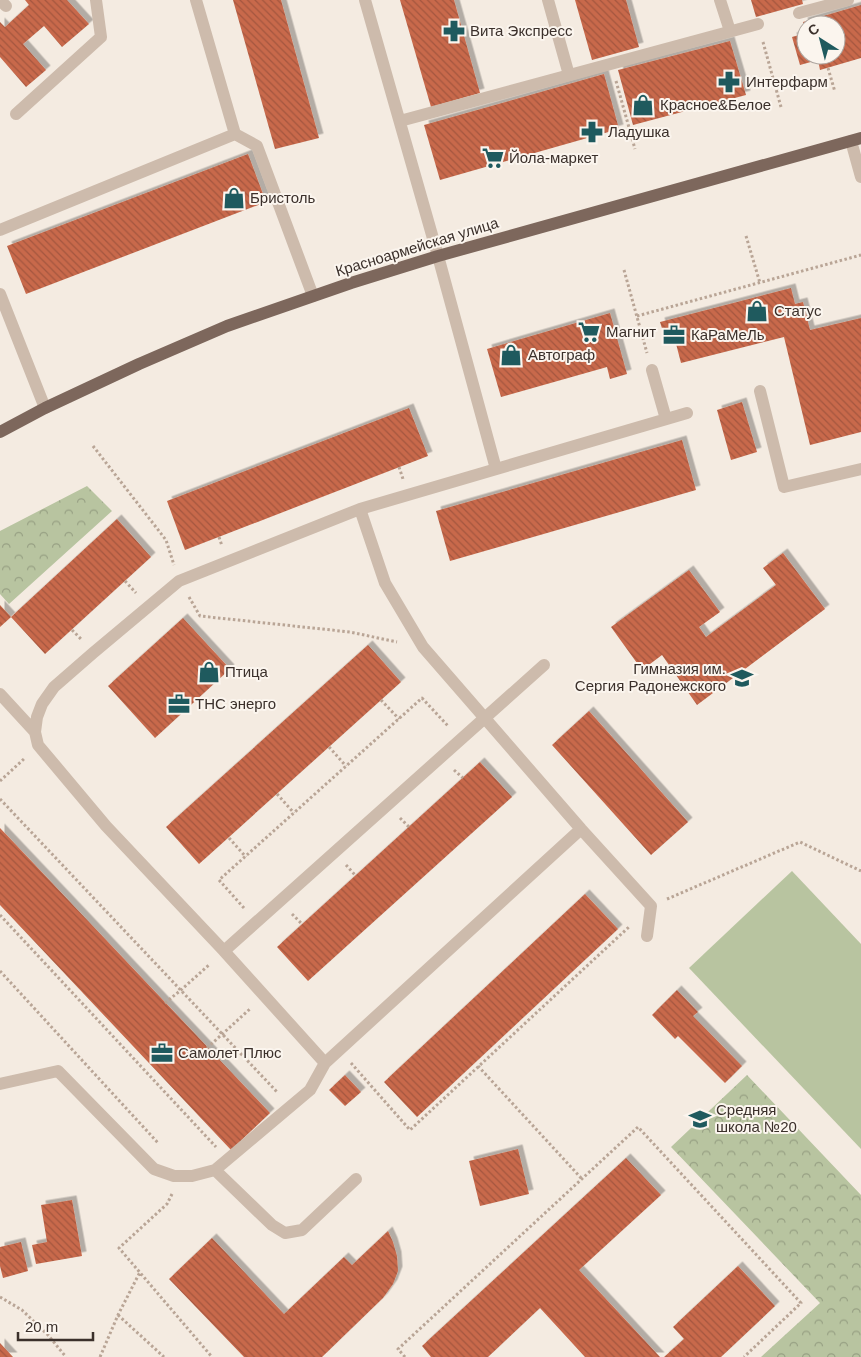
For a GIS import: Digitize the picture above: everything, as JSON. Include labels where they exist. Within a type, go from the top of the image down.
[{"type":"main road","name":"Красноармейская улица","points":[[0,432],[45,408],[139,364],[227,326],[351,283],[438,256],[856,140]]},
{"type":"lane","points":[[16,114],[101,37],[96,0]]},
{"type":"lane","points":[[196,0],[235,134],[257,146],[313,296]]},
{"type":"lane","points":[[365,0],[438,256],[496,470]]},
{"type":"lane","points":[[548,0],[569,75]]},
{"type":"lane","points":[[720,0],[730,31]]},
{"type":"lane","points":[[799,13],[848,0]]},
{"type":"lane","points":[[400,121],[758,24]]},
{"type":"lane","points":[[0,230],[235,134]]},
{"type":"lane","points":[[856,140],[861,177]]},
{"type":"lane","points":[[0,294],[45,408]]},
{"type":"lane","points":[[652,370],[666,419]]},
{"type":"lane","points":[[760,391],[784,487],[861,469]]},
{"type":"lane","points":[[325,1062],[106,826],[38,745],[35,732],[37,717],[42,704],[54,687],[179,581],[360,509],[687,413]]},
{"type":"lane","points":[[360,509],[385,583],[422,647],[651,906],[647,936]]},
{"type":"lane","points":[[224,951],[544,665]]},
{"type":"lane","points":[[0,694],[35,732]]},
{"type":"lane","points":[[0,1084],[58,1071],[154,1169],[174,1176],[192,1176],[215,1170],[310,1090],[325,1062],[581,829]]},
{"type":"lane","points":[[215,1170],[272,1225],[285,1233],[302,1230],[356,1179]]},
{"type":"path","points":[[758,24],[781,107]]},
{"type":"path","points":[[611,64],[635,149]]},
{"type":"path","points":[[828,68],[836,92]]},
{"type":"path","points":[[746,236],[760,283]]},
{"type":"path","points":[[637,316],[861,255]]},
{"type":"path","points":[[624,270],[652,370]]},
{"type":"path","points":[[93,446],[166,540],[179,581],[200,616],[350,632],[422,647]]},
{"type":"path","points":[[256,922],[219,880],[422,698],[460,740]]},
{"type":"path","points":[[381,700],[399,719]]},
{"type":"path","points":[[0,781],[38,745]]},
{"type":"path","points":[[329,747],[346,766]]},
{"type":"path","points":[[277,794],[294,813]]},
{"type":"path","points":[[0,799],[291,1106]]},
{"type":"path","points":[[228,838],[246,857]]},
{"type":"path","points":[[338,1050],[410,1130],[651,906],[800,842],[861,871]]},
{"type":"path","points":[[0,915],[228,1160]]},
{"type":"path","points":[[165,1003],[224,951]]},
{"type":"path","points":[[0,971],[163,1148]]},
{"type":"path","points":[[207,1048],[264,996]]},
{"type":"path","points":[[478,1066],[582,1179]]},
{"type":"path","points":[[405,1357],[398,1349],[638,1128],[801,1304],[744,1357]]},
{"type":"path","points":[[174,1176],[174,1190],[167,1204],[119,1248],[212,1357]]},
{"type":"path","points":[[100,1357],[118,1315],[140,1272]]},
{"type":"path","points":[[0,1297],[22,1310],[48,1334],[66,1357]]},
{"type":"path","points":[[118,1315],[164,1357]]},
{"type":"green space","points":[[87,486],[112,511],[9,604],[0,594],[0,531]]},
{"type":"green space","points":[[792,871],[861,944],[861,1149],[689,968]]},
{"type":"green space","points":[[747,1075],[861,1195],[861,1357],[761,1357],[820,1303],[671,1147]]},
{"type":"building","points":[[25,0],[67,0],[89,24],[62,47],[44,26],[23,44],[46,70],[26,87],[0,57],[0,22],[5,27],[29,5]]},
{"type":"building","points":[[233,0],[281,0],[319,138],[275,149]]},
{"type":"building","points":[[400,0],[454,0],[480,93],[431,107]]},
{"type":"building","points":[[575,0],[626,0],[639,47],[592,60]]},
{"type":"building","points":[[751,0],[802,0],[803,4],[756,17]]},
{"type":"building","points":[[861,5],[861,58],[846,62],[846,15],[827,15]]},
{"type":"building","points":[[796,36],[796,51],[792,37]]},
{"type":"building","points":[[730,41],[746,95],[633,125],[618,70]]},
{"type":"building","points":[[819,65],[837,65],[820,70]]},
{"type":"building","points":[[604,74],[619,129],[440,180],[424,125]]},
{"type":"building","points":[[248,154],[266,202],[26,294],[7,246]]},
{"type":"building","points":[[791,288],[795,304],[803,302],[810,330],[861,318],[861,432],[810,445],[784,337],[681,363],[674,336],[665,338],[660,322]]},
{"type":"building","points":[[610,313],[627,374],[610,379],[607,367],[501,397],[487,349]]},
{"type":"building","points":[[742,402],[757,452],[731,460],[717,410]]},
{"type":"building","points":[[409,408],[428,456],[185,550],[167,501]]},
{"type":"building","points":[[682,440],[696,490],[450,561],[436,511]]},
{"type":"building","points":[[117,519],[151,557],[45,654],[11,617]]},
{"type":"building","points":[[783,553],[825,609],[697,705],[662,655],[642,670],[611,627],[689,570],[720,612],[699,627],[706,637],[776,585],[763,568]]},
{"type":"building","points":[[0,605],[11,617],[0,627]]},
{"type":"building","points":[[183,618],[230,669],[155,738],[108,686]]},
{"type":"building","points":[[368,645],[401,682],[199,864],[166,827]]},
{"type":"building","points":[[589,711],[688,822],[651,855],[552,745]]},
{"type":"building","points":[[480,762],[512,797],[308,981],[277,947]]},
{"type":"building","points":[[0,828],[270,1113],[231,1150],[0,905]]},
{"type":"building","points":[[585,894],[618,929],[417,1117],[384,1082]]},
{"type":"building","points":[[677,990],[698,1012],[693,1016],[742,1066],[725,1083],[678,1036],[675,1039],[652,1015]]},
{"type":"building","points":[[345,1075],[361,1092],[345,1106],[329,1090]]},
{"type":"building","points":[[518,1149],[529,1194],[480,1206],[469,1161]]},
{"type":"building","points":[[626,1158],[661,1195],[579,1270],[660,1357],[585,1357],[540,1308],[488,1357],[431,1357],[422,1346]]},
{"type":"building","points":[[72,1200],[82,1256],[36,1264],[32,1245],[47,1242],[41,1205]]},
{"type":"building","points":[[388,1231],[397,1256],[398,1271],[393,1284],[383,1298],[322,1357],[244,1357],[169,1279],[212,1238],[284,1314],[344,1257],[352,1265]]},
{"type":"building","points":[[21,1242],[28,1271],[3,1278],[0,1266],[0,1247]]},
{"type":"building","points":[[738,1266],[775,1306],[721,1357],[664,1357],[684,1339],[673,1327]]},
{"type":"building","points":[[0,1343],[13,1357],[0,1357]]},
{"type":"place","name":"Вита Экспресс","points":[[454,31]]},
{"type":"place","name":"Интерфарм","points":[[729,82]]},
{"type":"place","name":"Красное&Белое","points":[[643,105]]},
{"type":"place","name":"Ладушка","points":[[592,132]]},
{"type":"place","name":"Йола-маркет","points":[[493,158]]},
{"type":"place","name":"Бристоль","points":[[234,198]]},
{"type":"place","name":"Статус","points":[[757,311]]},
{"type":"place","name":"Магнит","points":[[589,332]]},
{"type":"place","name":"КаРаМеЛь","points":[[674,335]]},
{"type":"place","name":"Автограф","points":[[511,355]]},
{"type":"place","name":"Птица","points":[[209,672]]},
{"type":"place","name":"Гимназия им. Сергия Радонежского","points":[[742,678]]},
{"type":"place","name":"ТНС энерго","points":[[179,704]]},
{"type":"place","name":"Самолет Плюс","points":[[162,1053]]},
{"type":"place","name":"Средняя школа №20","points":[[700,1119]]}]
